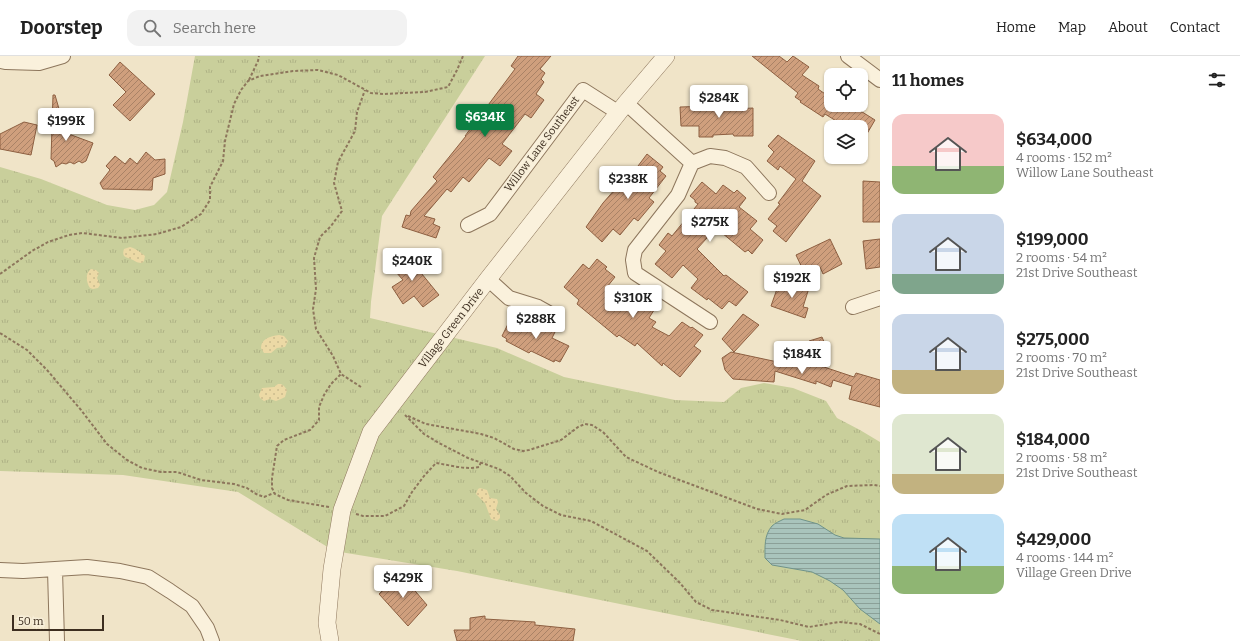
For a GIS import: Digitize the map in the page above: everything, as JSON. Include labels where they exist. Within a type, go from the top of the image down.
[{"type":"street","points":[[0,61],[39,63],[63,56]]},
{"type":"street","name":"Village Green Drive","points":[[330,641],[328,623],[332,569],[342,510],[371,432],[488,279],[666,56]]},
{"type":"street","points":[[848,56],[880,80]]},
{"type":"street","name":"Willow Lane Southeast","points":[[468,225],[490,214],[583,90],[623,108]]},
{"type":"street","points":[[623,108],[692,163]]},
{"type":"street","points":[[710,322],[635,273],[633,260],[635,250],[678,195],[692,163],[710,156],[725,158],[746,167],[769,193]]},
{"type":"street","points":[[488,279],[509,298],[538,307],[556,316]]},
{"type":"street","points":[[853,307],[880,298]]},
{"type":"street","points":[[0,570],[55,570],[87,567],[120,571],[148,578],[192,606],[207,628],[212,641]]},
{"type":"street","points":[[55,570],[57,641]]},
{"type":"path","points":[[0,274],[32,251],[48,242],[69,235],[82,234],[122,238],[157,234],[181,227],[201,214],[210,200],[210,187],[223,161],[225,141],[234,104],[240,90],[249,81],[258,62],[259,56]]},
{"type":"path","points":[[249,81],[260,76],[293,71],[318,70],[338,75],[371,92],[383,94],[425,92],[448,87],[457,70],[462,56]]},
{"type":"path","points":[[360,387],[342,374],[333,356],[316,329],[313,309],[316,289],[314,258],[320,237],[331,226],[342,211],[334,183],[338,162],[355,131],[357,112],[365,90]]},
{"type":"path","points":[[0,333],[26,350],[47,370],[81,410],[107,444],[127,460],[142,468],[162,472],[177,472],[201,480],[234,484],[247,488],[264,497],[274,493]]},
{"type":"path","points":[[880,486],[847,486],[826,495],[805,510],[782,514],[756,510],[658,472],[626,456],[604,432],[592,425],[585,424],[578,427],[561,440],[523,451],[514,449],[494,438],[481,434],[426,424],[405,415],[424,434],[439,443],[468,458],[500,469],[510,476],[526,493],[543,506],[561,515],[591,521],[647,551],[680,583],[696,602],[712,610],[780,620],[809,627],[839,622],[860,624],[880,634]]},
{"type":"green space","points":[[195,56],[485,56],[382,216],[370,318],[497,348],[564,377],[675,400],[724,402],[741,388],[764,383],[793,388],[826,401],[837,418],[880,442],[880,641],[802,641],[457,571],[334,551],[238,492],[123,475],[0,471],[0,167],[41,179],[107,205],[135,210],[154,205],[167,192],[183,122]]},
{"type":"sand","points":[[130,247],[145,256],[142,263],[124,256],[124,249]]},
{"type":"sand","points":[[91,269],[96,270],[99,273],[97,278],[100,285],[98,288],[90,288],[88,283],[87,275]]},
{"type":"sand","points":[[279,335],[284,336],[288,341],[285,347],[277,348],[271,353],[264,353],[261,345],[264,340],[269,337]]},
{"type":"sand","points":[[278,384],[284,386],[287,390],[285,397],[276,401],[270,399],[264,401],[260,398],[259,395],[262,388],[274,387]]},
{"type":"sand","points":[[480,488],[487,490],[490,498],[497,499],[498,502],[496,509],[500,515],[500,518],[497,521],[491,519],[485,503],[476,494]]},
{"type":"water","points":[[784,519],[800,519],[818,524],[835,535],[844,538],[880,539],[880,624],[860,609],[843,590],[830,581],[812,572],[772,565],[765,558],[766,541],[769,530],[773,525]]},
{"type":"building","points":[[518,56],[551,56],[540,69],[545,73],[541,79],[544,82],[536,94],[544,100],[531,118],[525,114],[502,144],[512,151],[500,166],[489,158],[469,182],[463,177],[451,192],[447,189],[424,216],[435,219],[433,224],[440,227],[436,238],[402,227],[406,215],[410,216],[411,211],[437,181],[433,177],[466,136],[515,69],[511,66]]},
{"type":"building","points":[[752,56],[779,56],[787,62],[793,56],[809,67],[802,75],[819,86],[818,89],[824,93],[824,112],[862,112],[875,120],[868,132],[868,120],[835,120],[825,114],[823,117],[800,102],[801,101],[795,97],[798,93]]},
{"type":"building","points":[[120,62],[155,94],[130,121],[113,105],[126,92],[109,75]]},
{"type":"building","points":[[53,95],[55,95],[66,133],[93,143],[86,161],[82,163],[79,161],[74,164],[70,162],[66,164],[62,163],[56,167],[54,161],[51,159]]},
{"type":"building","points":[[732,98],[733,109],[753,108],[753,136],[734,136],[733,134],[713,135],[713,137],[699,137],[699,126],[681,126],[680,107],[712,106],[712,99]]},
{"type":"building","points":[[24,122],[37,125],[31,155],[0,149],[0,134]]},
{"type":"building","points":[[778,135],[815,161],[802,181],[821,196],[786,242],[773,231],[777,226],[768,219],[780,204],[778,203],[796,179],[780,166],[778,170],[767,161],[774,152],[768,146]]},
{"type":"building","points":[[146,152],[155,160],[165,159],[165,174],[153,178],[152,190],[103,189],[100,183],[110,170],[106,166],[115,156],[125,164],[130,158],[137,164]]},
{"type":"building","points":[[647,154],[663,167],[660,171],[666,176],[649,198],[654,202],[638,221],[634,218],[620,235],[613,229],[602,242],[586,227],[603,203],[630,172],[632,174]]},
{"type":"building","points":[[863,181],[880,182],[880,222],[863,222]]},
{"type":"building","points":[[702,182],[716,194],[723,185],[734,193],[737,190],[746,198],[739,207],[757,221],[750,229],[763,240],[752,254],[748,250],[745,252],[716,228],[697,249],[724,276],[726,275],[748,292],[736,306],[729,301],[722,309],[708,298],[707,300],[691,288],[698,279],[683,265],[672,278],[655,264],[666,251],[659,245],[668,233],[672,236],[698,204],[690,196]]},
{"type":"building","points":[[830,239],[842,264],[823,274],[820,267],[805,274],[796,255]]},
{"type":"building","points":[[880,239],[880,267],[866,269],[863,241]]},
{"type":"building","points":[[404,252],[439,295],[423,307],[414,296],[403,304],[392,287],[403,280],[388,263]]},
{"type":"building","points":[[597,259],[607,267],[605,269],[615,277],[607,287],[613,292],[610,295],[626,307],[635,296],[645,302],[647,300],[656,307],[649,318],[656,322],[652,327],[669,336],[682,322],[703,335],[694,346],[701,351],[680,377],[663,363],[662,366],[637,343],[635,346],[619,335],[617,337],[577,304],[579,300],[564,287],[583,264],[589,269]]},
{"type":"building","points":[[791,282],[809,288],[803,307],[808,308],[805,318],[771,306],[778,286],[788,289]]},
{"type":"building","points":[[743,314],[759,325],[734,352],[722,339]]},
{"type":"building","points":[[529,318],[543,325],[544,322],[557,328],[552,338],[569,346],[560,362],[555,360],[554,362],[531,351],[529,353],[506,341],[507,339],[502,336],[510,320],[525,328]]},
{"type":"building","points":[[822,337],[827,349],[813,354],[809,341]]},
{"type":"building","points":[[731,352],[787,364],[790,359],[796,362],[797,358],[854,377],[856,373],[880,380],[880,407],[849,399],[852,386],[833,380],[831,387],[816,381],[816,384],[775,371],[774,382],[733,379],[725,370],[722,358]]},
{"type":"building","points":[[400,573],[427,605],[408,626],[379,594]]},
{"type":"building","points":[[485,616],[485,619],[535,622],[535,625],[575,629],[573,641],[457,641],[454,630],[470,630],[470,618]]}]
